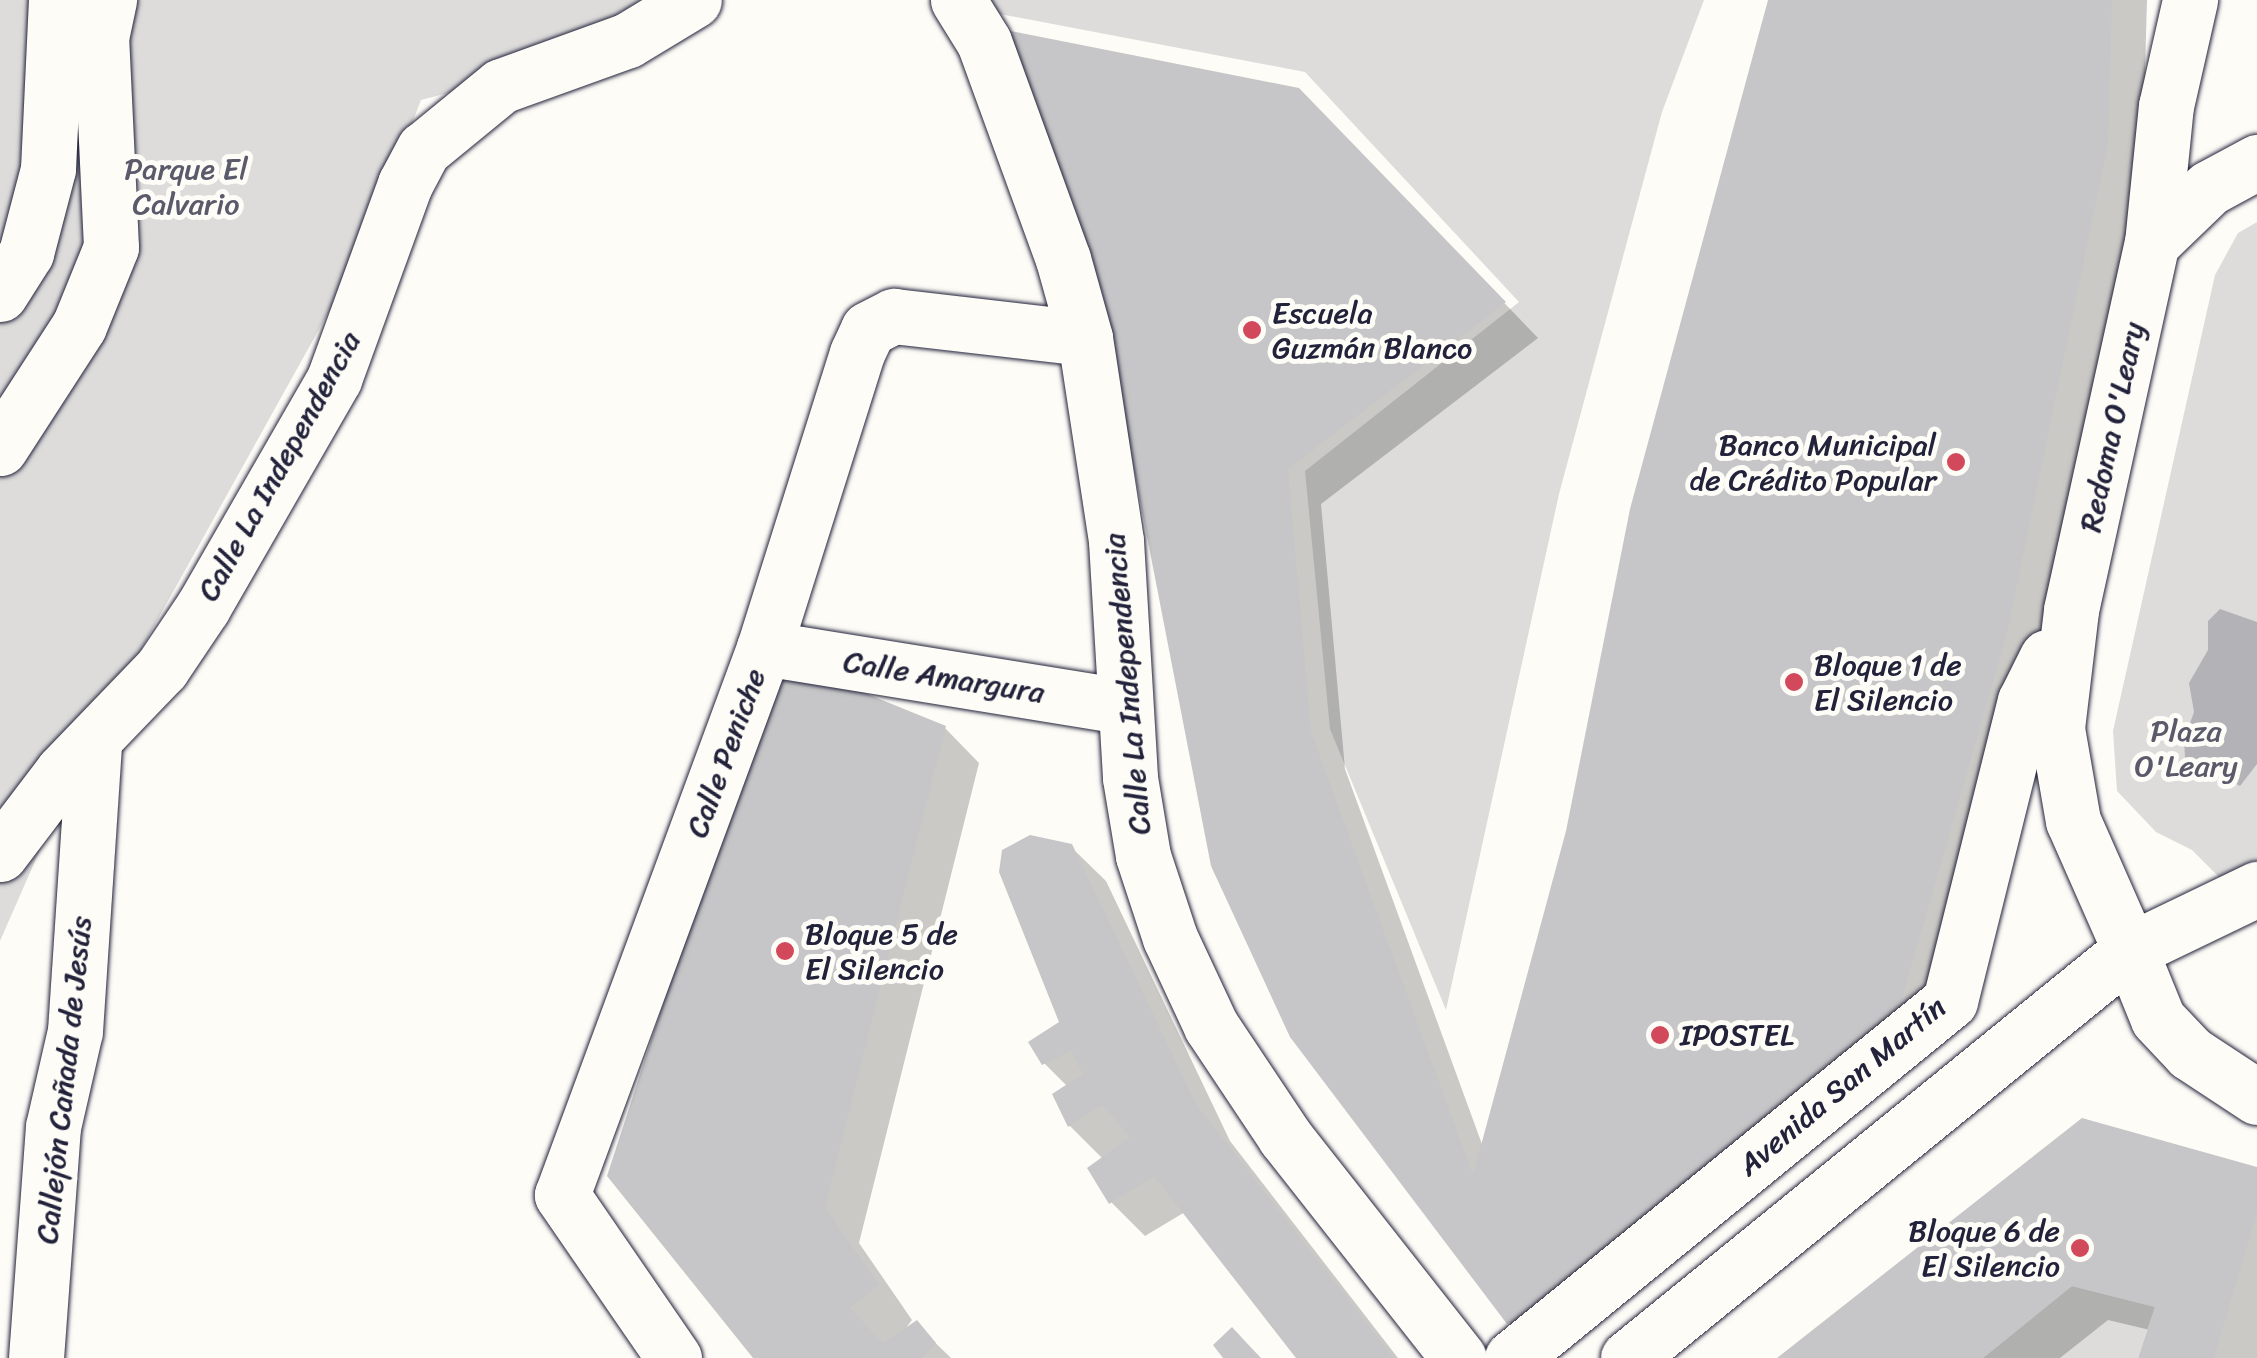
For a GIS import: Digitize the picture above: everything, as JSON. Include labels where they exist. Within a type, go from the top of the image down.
[{"type":"street","points":[[0,294],[26,253],[48,169],[56,0]]},
{"type":"street","points":[[0,448],[79,326],[111,247],[102,38],[109,0]]},
{"type":"street","name":"Calle La Independencia","points":[[0,854],[63,771],[162,668],[334,379],[405,184],[424,150],[501,86],[628,40],[694,0]]},
{"type":"street","name":"Calle La Independencia","points":[[958,0],[984,42],[1063,259],[1085,338],[1116,542],[1124,706],[1143,856],[1170,938],[1211,1026],[1284,1138],[1459,1358]]},
{"type":"street","name":"Redoma O'Leary","points":[[2071,610],[2152,244],[2166,106],[2190,0]]},
{"type":"street","points":[[2152,244],[2209,188],[2257,162]]},
{"type":"street","name":"Calle Peniche","points":[[674,1358],[562,1195],[764,648],[868,329],[894,316],[1085,338]]},
{"type":"street","points":[[2071,610],[2057,728],[2063,778],[2086,854],[2158,1019],[2190,1053],[2257,1097]]},
{"type":"street","name":"Avenida San Martín","points":[[1512,1358],[1950,1001],[2025,700],[2071,610]]},
{"type":"street","name":"Calle Amargura","points":[[764,648],[1124,706]]},
{"type":"street","name":"Callejón Cañada de Jesús","points":[[36,1358],[53,1127],[74,1031],[94,742]]},
{"type":"street","points":[[1628,1358],[2130,950],[2257,888]]},
{"type":"green space","name":"Parque El Calvario","points":[[0,0],[700,0],[641,42],[421,100],[362,252],[79,761],[0,941]]},
{"type":"green space","points":[[988,0],[1704,0],[1662,112],[1559,494],[1446,1010],[1330,729],[1305,471],[1519,302],[1305,72],[1000,14]]},
{"type":"green space","name":"Plaza O'Leary","points":[[2257,222],[2257,889],[2236,894],[2192,850],[2156,832],[2117,791],[2113,731],[2215,275],[2238,233]]},
{"type":"green space","points":[[2072,1286],[2155,1307],[2138,1358],[1983,1358]]},
{"type":"shaded area","points":[[2220,609],[2257,622],[2257,764],[2240,786],[2210,769],[2186,773],[2184,740],[2194,712],[2189,683],[2208,650],[2208,621]]},
{"type":"building","name":"Bloque 1 de El Silencio","points":[[1768,0],[2112,0],[2108,144],[2007,633],[1901,1002],[1507,1324],[1290,1037],[1211,866],[1104,315],[1006,30],[1299,88],[1506,302],[1288,469],[1311,732],[1473,1175],[1566,831],[1630,509]]},
{"type":"building","name":"Bloque 5 de El Silencio","points":[[776,657],[946,726],[825,1207],[879,1285],[850,1308],[883,1343],[917,1320],[936,1343],[922,1358],[753,1358],[607,1176]]},
{"type":"building","name":"Bloque 5 de El Silencio","points":[[1030,835],[1072,844],[1196,1104],[1394,1358],[1296,1358],[1154,1176],[1109,1204],[1087,1168],[1130,1137],[1102,1105],[1068,1127],[1052,1094],[1083,1074],[1071,1051],[1042,1065],[1028,1042],[1059,1022],[999,872],[1002,850]]},
{"type":"building","name":"Bloque 6 de El Silencio","points":[[2082,1118],[2257,1167],[2257,1212],[2214,1358],[2138,1358],[2155,1307],[2072,1286],[1983,1358],[1777,1358]]},
{"type":"building","points":[[1232,1327],[1261,1358],[1223,1358],[1213,1345]]},
{"type":"place","name":"Escuela Guzmán Blanco","points":[[1252,330]]},
{"type":"place","name":"Banco Municipal de Crédito Popular","points":[[1956,462]]},
{"type":"place","name":"Bloque 1 de El Silencio","points":[[1794,682]]},
{"type":"place","name":"Bloque 5 de El Silencio","points":[[785,951]]},
{"type":"place","name":"IPOSTEL","points":[[1660,1035]]},
{"type":"place","name":"Bloque 6 de El Silencio","points":[[2080,1248]]}]
